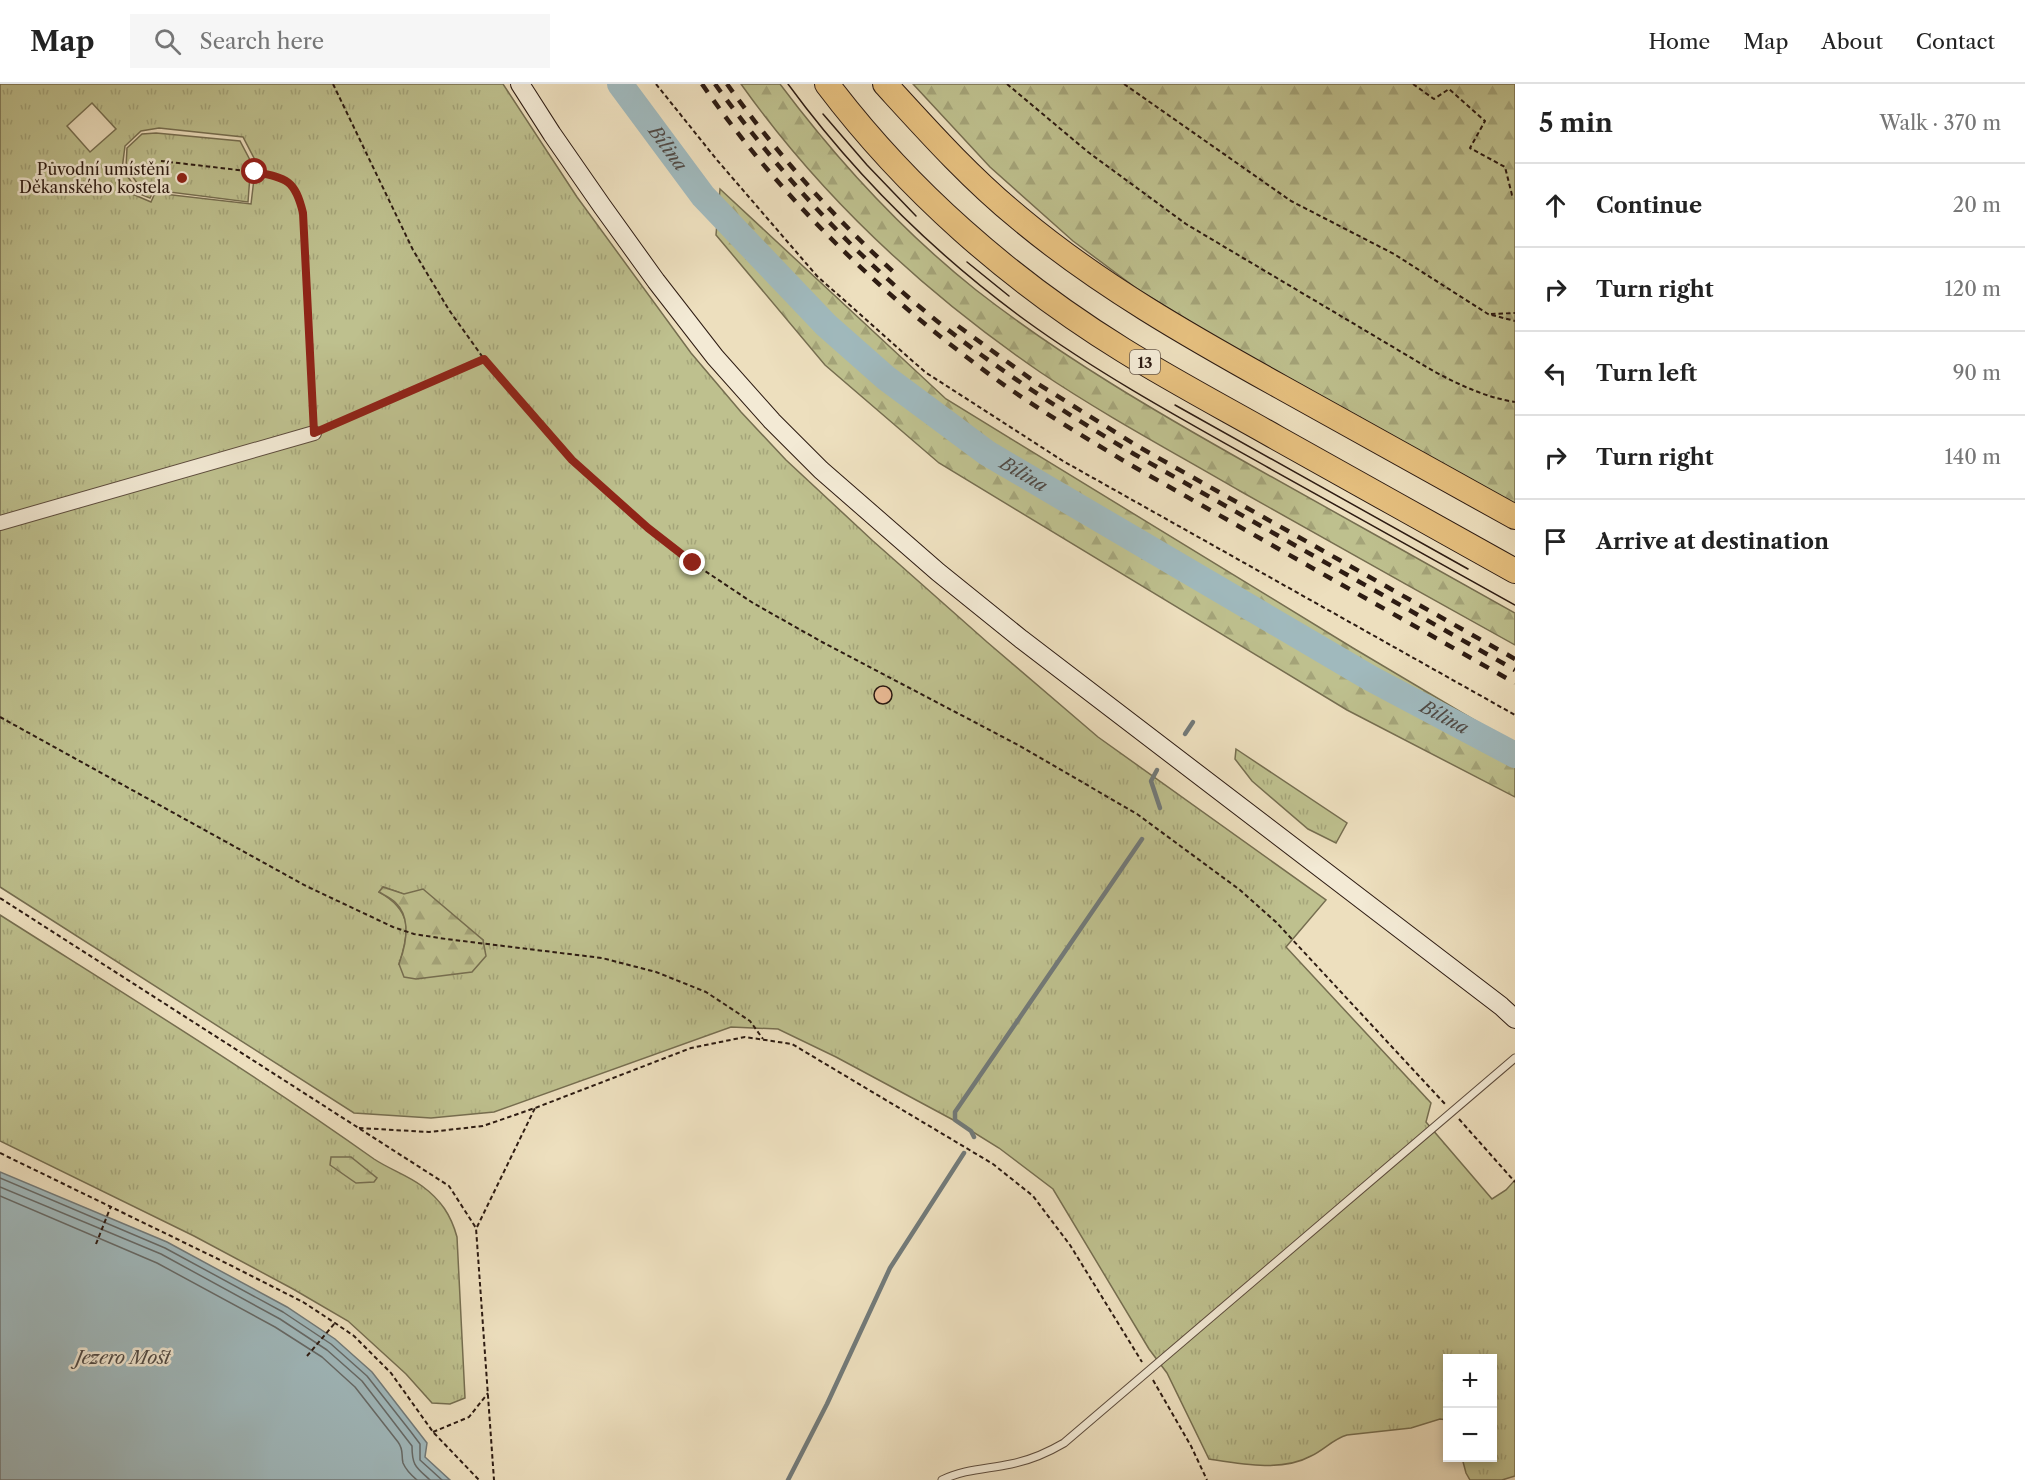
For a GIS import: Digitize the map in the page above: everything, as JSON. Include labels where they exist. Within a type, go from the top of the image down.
[{"type":"highway","name":"13","points":[[827,84],[849,113],[922,193],[986,250],[1062,309],[1123,349],[1196,392],[1515,571]]},
{"type":"highway","points":[[885,84],[951,157],[1020,219],[1095,275],[1154,315],[1216,351],[1515,517]]},
{"type":"street","points":[[520,84],[602,206],[708,349],[771,421],[821,470],[938,572],[1021,639],[1515,1019]]},
{"type":"street","points":[[0,524],[314,433]]},
{"type":"lane","points":[[942,1480],[954,1474],[1042,1456],[1064,1443],[1515,1058]]},
{"type":"path","points":[[333,84],[413,250],[449,310],[484,359],[572,460],[648,528],[693,563],[753,603],[822,642],[1020,746],[1137,814],[1240,890],[1276,922],[1515,1182]]},
{"type":"path","points":[[656,84],[717,160],[817,276],[925,372],[1063,461],[1515,715]]},
{"type":"path","points":[[1007,84],[1105,165],[1186,224],[1435,372],[1488,397],[1515,402]]},
{"type":"path","points":[[1124,84],[1291,201],[1395,254],[1488,314],[1515,321]]},
{"type":"path","points":[[1413,84],[1434,99],[1449,89],[1485,121],[1470,147],[1505,167],[1512,195],[1515,195]]},
{"type":"path","points":[[161,161],[265,174],[283,179],[295,189],[303,213],[314,433],[484,359]]},
{"type":"path","points":[[1488,314],[1515,314]]},
{"type":"path","points":[[0,717],[306,886],[393,927],[414,934],[446,939],[602,958],[656,972],[706,992],[750,1021],[763,1039]]},
{"type":"path","points":[[0,898],[449,1186],[477,1228]]},
{"type":"path","points":[[360,1128],[429,1132],[483,1126],[691,1048],[745,1037],[792,1044],[993,1164],[1033,1196],[1070,1245],[1148,1372],[1191,1446],[1207,1480]]},
{"type":"path","points":[[494,1480],[477,1228],[535,1108]]},
{"type":"path","points":[[0,1152],[294,1297],[354,1336],[391,1373],[433,1432],[479,1480]]},
{"type":"path","points":[[96,1244],[111,1206]]},
{"type":"path","points":[[307,1356],[335,1323]]},
{"type":"path","points":[[433,1432],[469,1417],[488,1393]]},
{"type":"green space","points":[[0,84],[503,84],[577,197],[691,353],[786,460],[873,541],[1098,737],[1326,900],[1286,947],[1431,1103],[1426,1122],[1492,1199],[1506,1190],[1515,1180],[1515,1476],[1502,1480],[1470,1480],[1463,1462],[1497,1462],[1497,1354],[1443,1354],[1443,1419],[1411,1428],[1347,1435],[1311,1456],[1287,1464],[1261,1465],[1209,1459],[1167,1373],[1149,1349],[1053,1189],[999,1148],[957,1122],[836,1057],[778,1029],[731,1027],[494,1112],[431,1118],[354,1113],[0,887]],"holes":[[[92,103],[116,129],[90,152],[67,126]],[[159,128],[243,137],[256,162],[251,204],[155,193],[151,202],[130,193],[133,184],[122,169],[125,146],[141,131]],[[383,887],[448,916],[483,940],[399,964],[405,941],[406,922],[398,906],[379,892]]]},
{"type":"green space","points":[[741,84],[780,84],[824,140],[896,219],[976,290],[1009,315],[1077,362],[1182,426],[1515,613],[1515,645],[1139,433],[1064,388],[997,342],[916,276],[841,204],[772,126]]},
{"type":"green space","points":[[913,84],[1515,84],[1515,504],[1222,341],[1140,291],[1073,241],[990,167]]},
{"type":"green space","points":[[156,133],[240,141],[251,162],[248,202],[154,190],[150,198],[135,192],[138,184],[126,168],[127,148],[142,134]]},
{"type":"green space","points":[[720,189],[946,399],[1353,648],[1515,744],[1515,797],[1347,710],[939,463],[825,365],[716,235]]},
{"type":"green space","points":[[1236,749],[1347,823],[1336,843],[1308,829],[1252,781],[1235,759]]},
{"type":"green space","points":[[383,887],[404,894],[423,889],[483,940],[486,956],[472,972],[416,979],[404,977],[399,964],[404,949],[406,924],[395,902],[379,892]]},
{"type":"green space","points":[[0,915],[236,1065],[374,1159],[416,1182],[440,1202],[452,1222],[457,1237],[465,1398],[450,1404],[432,1403],[406,1374],[348,1321],[194,1236],[0,1141]]},
{"type":"green space","points":[[331,1157],[351,1157],[377,1178],[374,1182],[356,1183],[330,1165]]},
{"type":"water","name":"Jezero Most","points":[[0,1172],[167,1242],[287,1307],[335,1339],[372,1372],[427,1443],[425,1457],[450,1480],[0,1480]]},
{"type":"building","points":[[879,686],[887,686],[892,691],[890,702],[879,704],[874,699],[874,691]]},
{"type":"waterway","name":"Bílina","points":[[620,84],[703,196],[826,325],[886,378],[987,453],[1370,678],[1515,755]]},
{"type":"waterway","points":[[1185,734],[1193,722]]},
{"type":"waterway","points":[[1157,770],[1151,781],[1160,808]]},
{"type":"waterway","points":[[974,1137],[971,1131],[955,1120],[955,1112],[1142,839]]},
{"type":"waterway","points":[[788,1480],[827,1404],[890,1268],[964,1153]]},
{"type":"tram line","points":[[788,84],[840,150],[928,240],[992,295],[1054,341],[1145,398],[1515,605]]},
{"type":"tram line","points":[[823,114],[867,165],[916,216]]},
{"type":"tram line","points":[[967,262],[1009,296]]},
{"type":"tram line","points":[[1175,405],[1468,569]]},
{"type":"railway","points":[[702,84],[762,163],[828,235],[900,303],[995,379],[1129,464],[1515,683]]},
{"type":"railway","points":[[715,84],[783,171],[833,226],[886,278],[966,344],[1048,401],[1134,454],[1515,670]]},
{"type":"railway","points":[[727,84],[807,184],[898,276]]},
{"type":"railway","points":[[958,326],[1035,382],[1139,447],[1515,659]]},
{"type":"place","name":"Původní umístění Děkanského kostela","points":[[182,178]]},
{"type":"route","points":[[255,172],[283,179],[295,189],[303,213],[314,433],[484,359],[572,460],[648,528],[693,563]]}]
